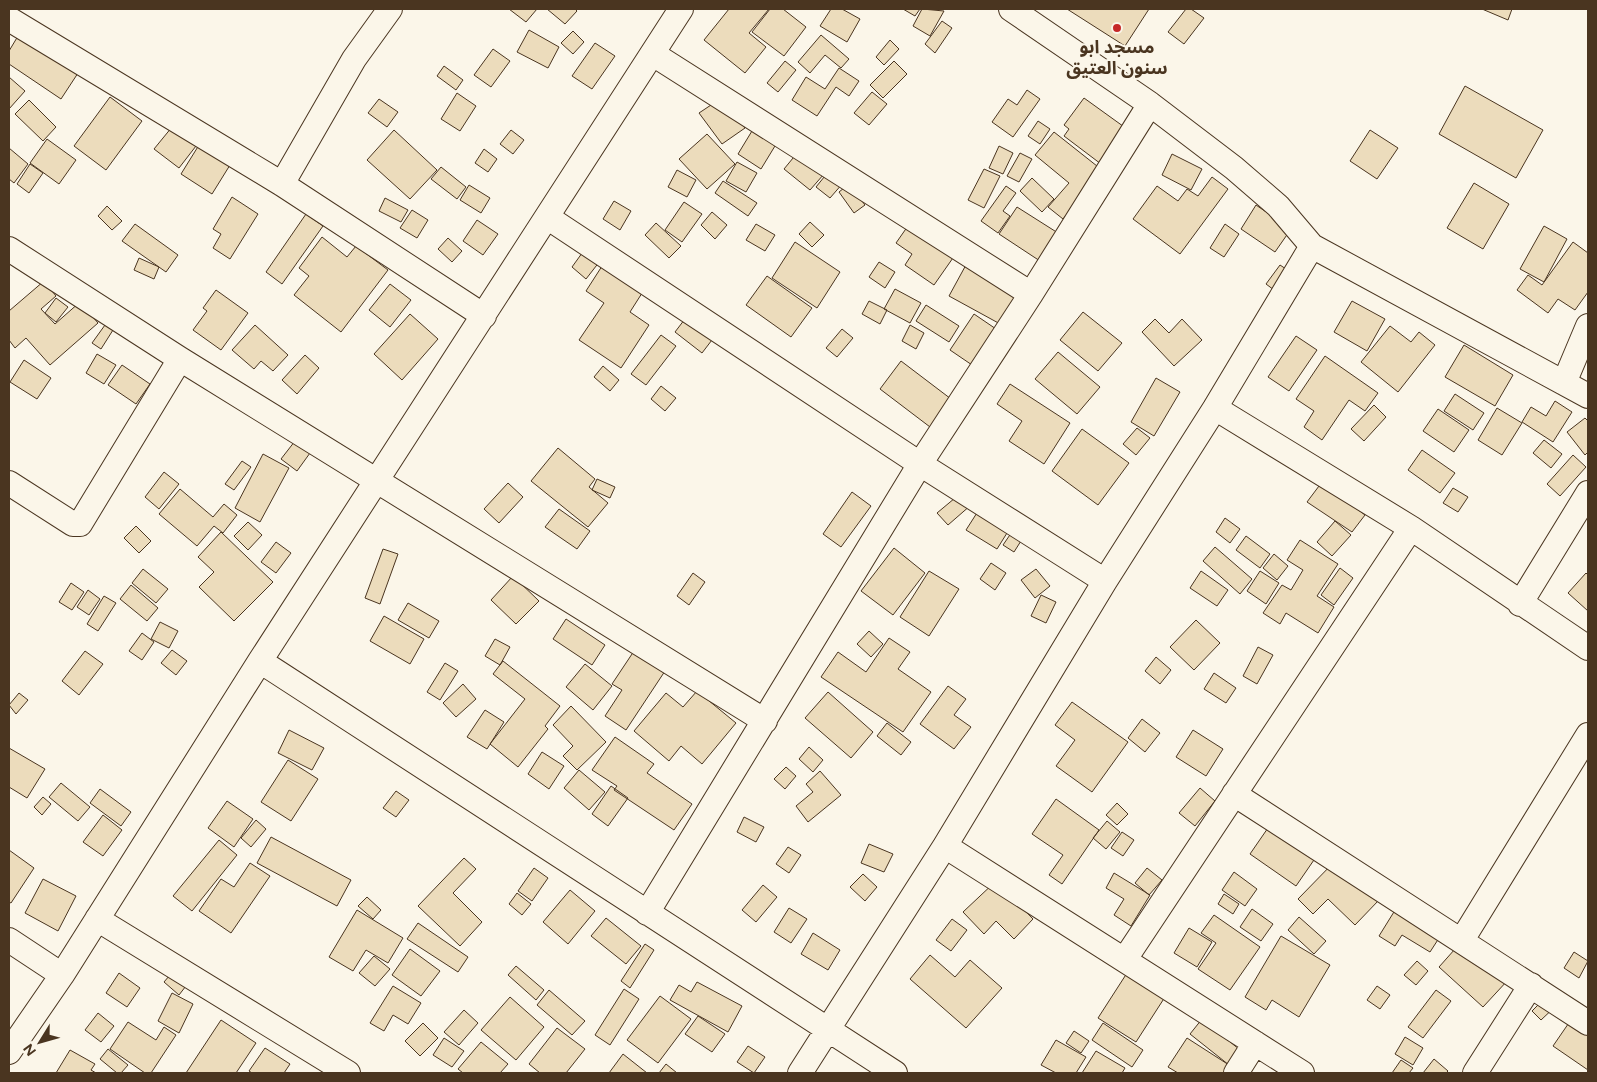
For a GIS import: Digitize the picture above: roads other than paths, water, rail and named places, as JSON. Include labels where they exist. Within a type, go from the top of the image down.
[{"type":"street","points":[[282,184],[354,59],[390,9]]},
{"type":"street","points":[[9,1052],[62,975],[260,661],[653,54],[680,9]]},
{"type":"street","points":[[1011,9],[1150,104],[1234,168],[1278,206],[1312,246],[1588,396]]},
{"type":"street","points":[[9,19],[282,184],[484,316]]},
{"type":"street","points":[[653,54],[1031,294]]},
{"type":"street","points":[[647,913],[920,464],[1031,294],[1150,104]]},
{"type":"street","points":[[547,217],[920,464],[1105,581]]},
{"type":"street","points":[[800,1073],[946,846],[1105,581],[1215,408],[1312,246]]},
{"type":"street","points":[[9,249],[180,359],[765,721]]},
{"type":"street","points":[[1564,383],[1588,326]]},
{"type":"street","points":[[9,484],[73,524],[80,524],[180,359]]},
{"type":"street","points":[[1215,408],[1412,528],[1520,604],[1588,648]]},
{"type":"street","points":[[1520,604],[1588,493]]},
{"type":"street","points":[[1125,959],[1412,528]]},
{"type":"street","points":[[260,661],[895,1073]]},
{"type":"street","points":[[1462,940],[1588,735]]},
{"type":"street","points":[[1234,794],[1588,1023]]},
{"type":"street","points":[[946,846],[1302,1073]]},
{"type":"street","points":[[97,919],[348,1073]]},
{"type":"street","points":[[9,940],[62,975]]},
{"type":"street","points":[[1475,1073],[1530,985]]},
{"type":"street","points":[[1236,1073],[1255,1043]]},
{"type":"place","name":"مسجد ابو سنون العتيق","points":[[1117,28]]}]
